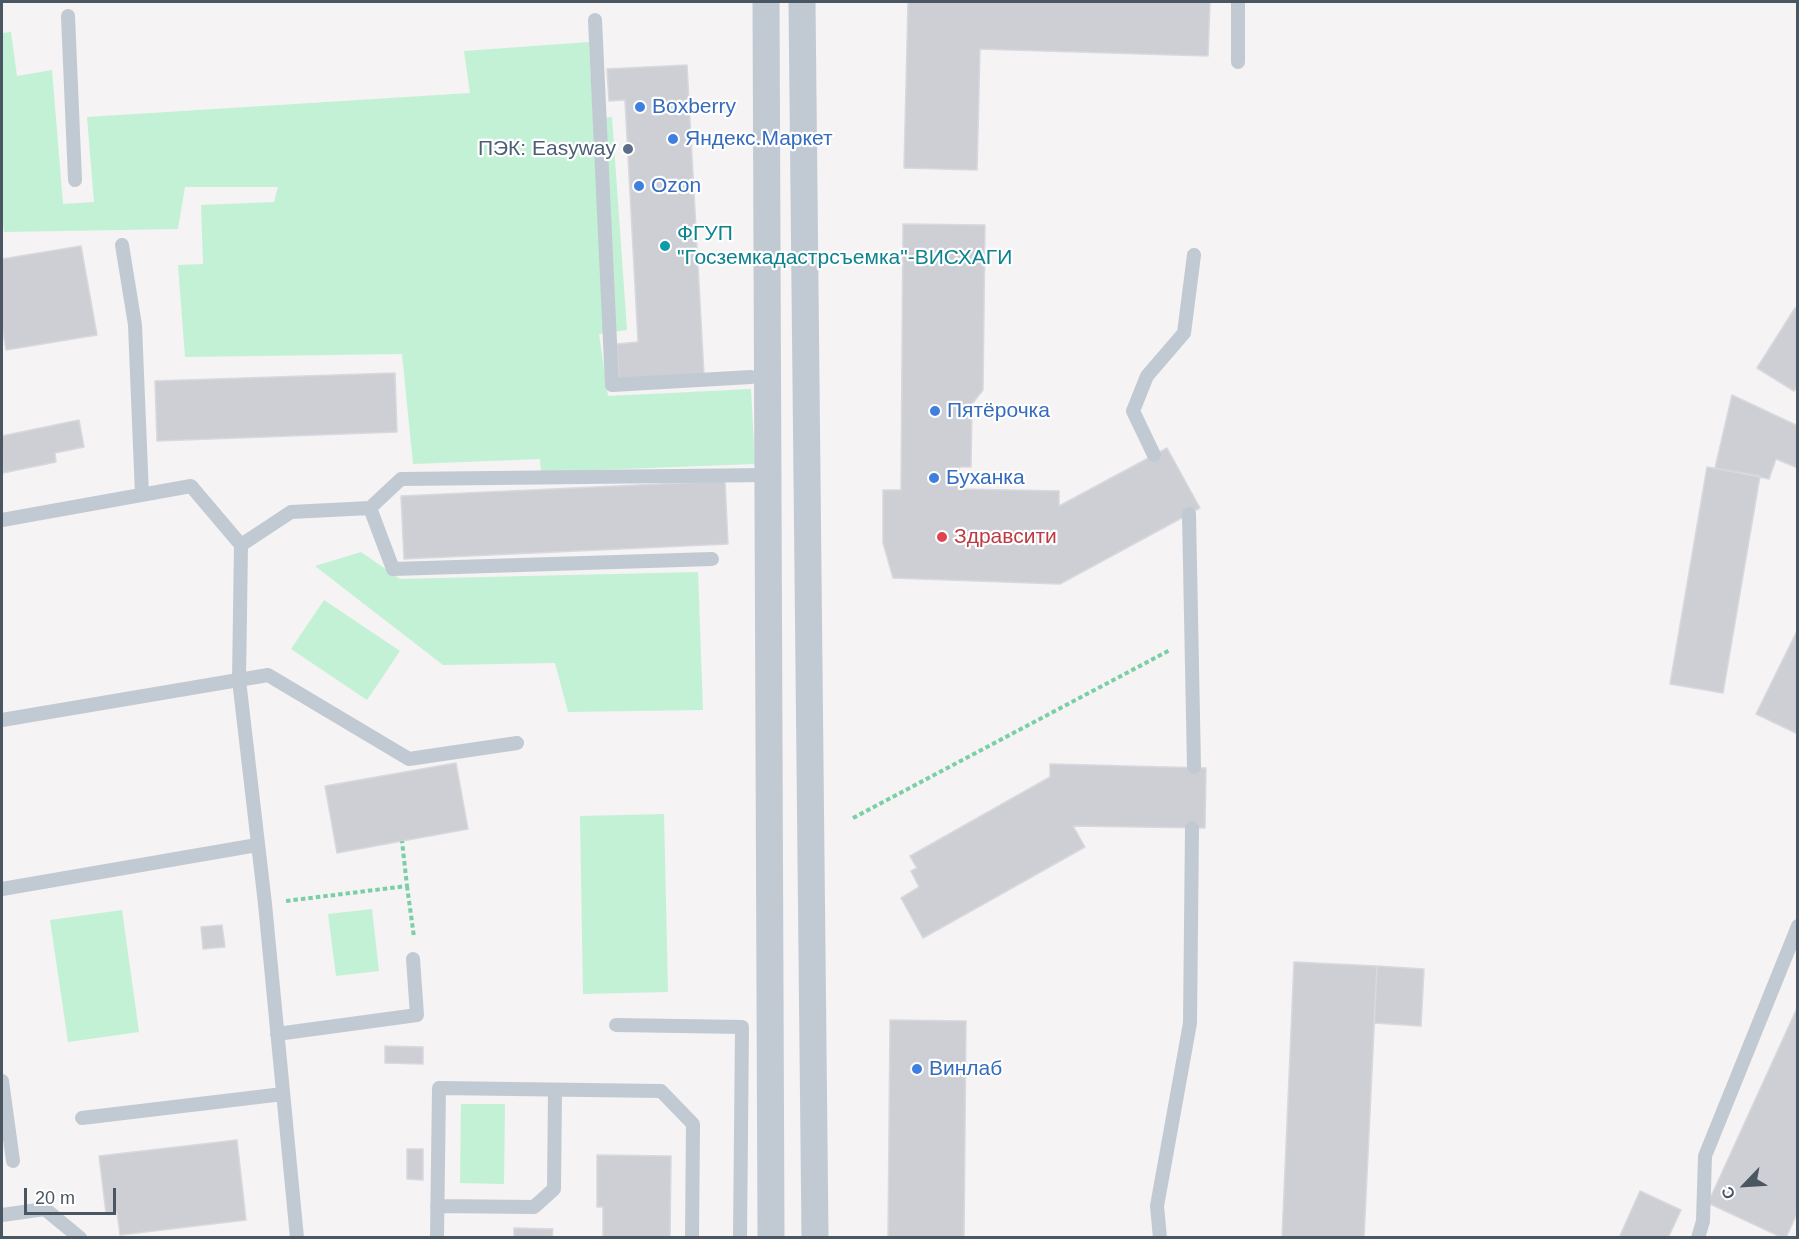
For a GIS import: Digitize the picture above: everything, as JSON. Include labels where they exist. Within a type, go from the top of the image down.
[{"type":"street","points":[[766,2],[771,1238]]},
{"type":"street","points":[[802,2],[816,1238]]},
{"type":"lane","points":[[1238,2],[1238,62]]},
{"type":"lane","points":[[68,16],[75,180]]},
{"type":"lane","points":[[595,20],[612,385],[751,377]]},
{"type":"lane","points":[[122,245],[135,325],[142,495]]},
{"type":"lane","points":[[1154,455],[1133,411],[1147,376],[1184,333],[1194,255]]},
{"type":"lane","points":[[242,544],[291,512],[370,508],[401,479],[768,476]]},
{"type":"lane","points":[[2,520],[191,486],[242,544],[239,680],[297,1238]]},
{"type":"lane","points":[[370,508],[393,569],[712,559]]},
{"type":"lane","points":[[1189,514],[1194,767]]},
{"type":"lane","points":[[2,720],[268,675],[409,759],[517,743]]},
{"type":"lane","points":[[1160,1238],[1157,1206],[1190,1023],[1192,828]]},
{"type":"lane","points":[[2,890],[257,845]]},
{"type":"lane","points":[[1698,1238],[1703,1221],[1705,1156],[1797,926]]},
{"type":"lane","points":[[277,1034],[417,1015],[413,959]]},
{"type":"lane","points":[[616,1025],[742,1027],[740,1238]]},
{"type":"lane","points":[[2,1080],[13,1161]]},
{"type":"lane","points":[[437,1238],[439,1088],[661,1091],[693,1124],[692,1238]]},
{"type":"lane","points":[[437,1206],[534,1207],[554,1189],[555,1090]]},
{"type":"lane","points":[[81,1118],[283,1094]]},
{"type":"lane","points":[[2,1215],[45,1209],[80,1238]]},
{"type":"path","points":[[853,818],[1192,638]]},
{"type":"path","points":[[402,841],[414,931],[413,959]]},
{"type":"path","points":[[264,904],[407,886]]},
{"type":"green space","points":[[11,32],[17,76],[52,70],[63,204],[94,202],[87,117],[470,93],[464,51],[589,42],[593,119],[612,117],[627,330],[599,334],[608,396],[751,389],[755,464],[541,472],[540,459],[413,464],[402,354],[185,357],[178,265],[203,264],[201,205],[274,202],[278,187],[185,187],[178,229],[4,232],[2,216],[2,33]]},
{"type":"green space","points":[[361,552],[400,579],[698,572],[703,710],[568,712],[555,663],[443,665],[315,566]]},
{"type":"green space","points":[[324,600],[400,651],[367,700],[291,649]]},
{"type":"green space","points":[[664,814],[668,992],[583,994],[580,816]]},
{"type":"green space","points":[[372,909],[379,971],[336,976],[328,914]]},
{"type":"green space","points":[[122,910],[139,1032],[68,1042],[50,920]]},
{"type":"green space","points":[[461,1104],[505,1104],[504,1184],[460,1183]]},
{"type":"building","points":[[908,2],[1210,2],[1208,56],[980,49],[977,170],[904,168]]},
{"type":"building","name":"ФГУП \"Госземкадастрсъемка\"-ВИСХАГИ","points":[[687,65],[704,375],[619,379],[617,344],[638,342],[625,100],[609,101],[607,69]]},
{"type":"building","points":[[903,224],[985,225],[983,390],[972,404],[971,467],[959,467],[959,489],[1059,491],[1059,506],[1167,448],[1200,508],[1060,584],[893,578],[883,543],[883,490],[901,490]]},
{"type":"building","points":[[81,246],[97,335],[6,350],[2,325],[2,259]]},
{"type":"building","points":[[1795,308],[1798,309],[1798,386],[1794,391],[1757,368]]},
{"type":"building","points":[[395,373],[397,432],[157,441],[155,381]]},
{"type":"building","points":[[1732,395],[1798,426],[1798,468],[1776,459],[1769,479],[1715,468]]},
{"type":"building","points":[[79,420],[84,447],[55,453],[56,462],[3,473],[2,436]]},
{"type":"building","points":[[1707,467],[1760,476],[1723,693],[1670,684]]},
{"type":"building","points":[[725,481],[728,544],[404,559],[401,496]]},
{"type":"building","points":[[1798,629],[1798,734],[1756,714]]},
{"type":"building","points":[[456,763],[468,829],[337,853],[325,786]]},
{"type":"building","points":[[1050,764],[1206,768],[1205,828],[1073,826],[1085,847],[923,938],[901,898],[919,887],[911,871],[917,868],[910,856],[1050,777]]},
{"type":"building","points":[[222,925],[225,947],[203,949],[201,927]]},
{"type":"building","points":[[1294,962],[1377,966],[1364,1238],[1282,1238]]},
{"type":"building","points":[[1377,966],[1424,969],[1421,1026],[1374,1023]]},
{"type":"building","points":[[1798,1006],[1798,1211],[1786,1238],[1783,1238],[1708,1203]]},
{"type":"building","points":[[890,1020],[966,1021],[964,1238],[888,1238]]},
{"type":"building","points":[[385,1046],[423,1047],[423,1064],[385,1063]]},
{"type":"building","points":[[237,1140],[246,1220],[120,1235],[117,1212],[106,1213],[99,1156]]},
{"type":"building","points":[[407,1149],[423,1149],[423,1180],[407,1179]]},
{"type":"building","points":[[597,1155],[671,1156],[670,1238],[603,1238],[603,1207],[597,1207]]},
{"type":"building","points":[[1640,1191],[1681,1210],[1668,1238],[1619,1238]]},
{"type":"building","points":[[514,1228],[553,1229],[552,1238],[514,1238]]},
{"type":"place","name":"Boxberry","points":[[640,107]]},
{"type":"place","name":"Яндекс.Маркет","points":[[673,139]]},
{"type":"place","name":"ПЭК: Easyway","points":[[628,149]]},
{"type":"place","name":"Ozon","points":[[639,186]]},
{"type":"place","name":"ФГУП \"Госземкадастрсъемка\"-ВИСХАГИ","points":[[665,246]]},
{"type":"place","name":"Пятёрочка","points":[[935,411]]},
{"type":"place","name":"Буханка","points":[[934,478]]},
{"type":"place","name":"Здравсити","points":[[942,537]]},
{"type":"place","name":"Винлаб","points":[[917,1069]]}]
